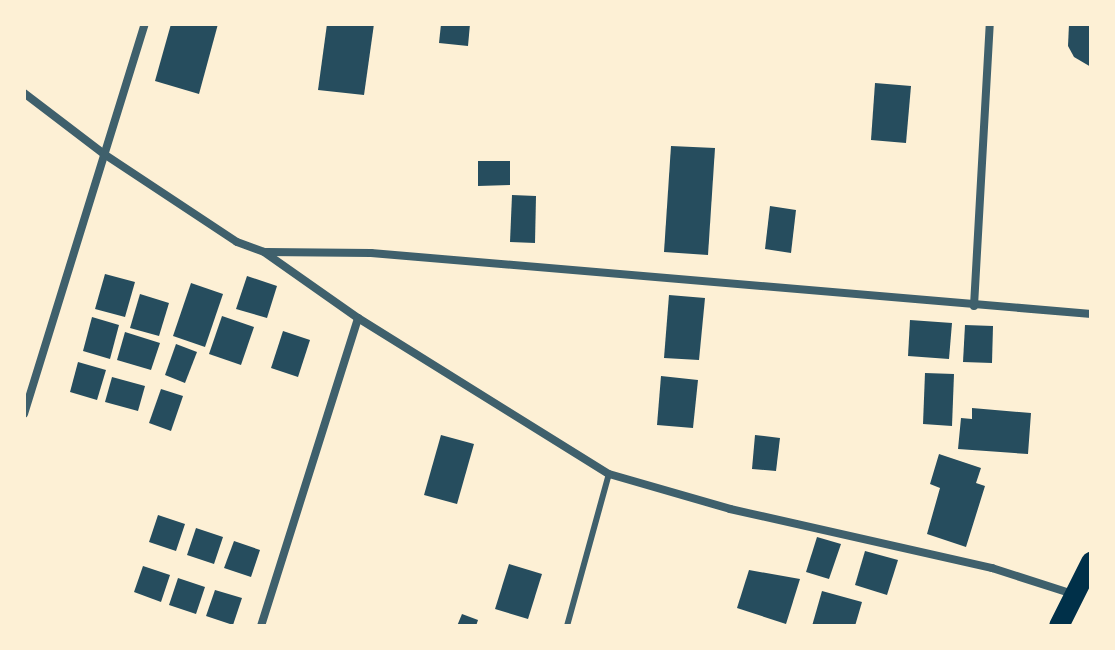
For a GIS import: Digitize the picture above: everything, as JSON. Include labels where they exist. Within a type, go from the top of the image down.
[{"type":"highway","points":[[1059,626],[1091,562]]},
{"type":"street","points":[[24,414],[145,24]]},
{"type":"street","points":[[974,306],[990,24]]},
{"type":"street","points":[[24,93],[104,154],[237,242],[264,252],[358,318],[609,474],[730,509],[992,568],[1076,595]]},
{"type":"street","points":[[264,252],[371,253],[1091,314]]},
{"type":"street","points":[[261,626],[358,318]]},
{"type":"lane","points":[[567,626],[609,474]]},
{"type":"building","points":[[171,24],[218,24],[199,94],[155,81]]},
{"type":"building","points":[[327,24],[374,24],[364,95],[318,90]]},
{"type":"building","points":[[441,24],[470,24],[468,46],[439,43]]},
{"type":"building","points":[[1069,24],[1091,24],[1091,67],[1074,57],[1068,46]]},
{"type":"building","points":[[875,83],[911,86],[906,143],[871,140]]},
{"type":"building","points":[[671,146],[715,148],[708,255],[664,252]]},
{"type":"building","points":[[478,161],[510,161],[510,185],[478,186]]},
{"type":"building","points":[[512,195],[536,196],[535,243],[510,242]]},
{"type":"building","points":[[770,206],[796,210],[791,253],[765,249]]},
{"type":"building","points":[[105,274],[135,282],[125,317],[95,309]]},
{"type":"building","points":[[247,276],[277,286],[267,318],[236,309]]},
{"type":"building","points":[[191,283],[223,294],[205,347],[173,336]]},
{"type":"building","points":[[140,294],[169,303],[159,336],[130,328]]},
{"type":"building","points":[[669,295],[705,298],[699,360],[664,358]]},
{"type":"building","points":[[222,316],[254,327],[241,365],[209,354]]},
{"type":"building","points":[[92,317],[119,325],[110,359],[83,351]]},
{"type":"building","points":[[910,320],[952,323],[949,359],[908,356]]},
{"type":"building","points":[[965,325],[993,326],[992,363],[963,362]]},
{"type":"building","points":[[283,331],[310,340],[298,377],[271,368]]},
{"type":"building","points":[[125,332],[160,343],[151,370],[117,360]]},
{"type":"building","points":[[176,344],[197,352],[185,383],[165,375]]},
{"type":"building","points":[[78,362],[106,370],[97,400],[70,392]]},
{"type":"building","points":[[925,373],[954,374],[952,426],[923,424]]},
{"type":"building","points":[[661,376],[698,380],[693,428],[657,425]]},
{"type":"building","points":[[112,377],[145,386],[138,411],[105,402]]},
{"type":"building","points":[[161,389],[183,396],[171,431],[149,423]]},
{"type":"building","points":[[972,408],[1031,413],[1028,454],[958,449],[961,418],[972,419]]},
{"type":"building","points":[[441,435],[474,444],[457,504],[424,495]]},
{"type":"building","points":[[755,435],[780,438],[776,471],[752,469]]},
{"type":"building","points":[[939,454],[981,468],[976,483],[985,486],[966,547],[927,534],[940,488],[930,484]]},
{"type":"building","points":[[158,515],[185,524],[176,551],[149,542]]},
{"type":"building","points":[[196,528],[223,537],[214,564],[187,555]]},
{"type":"building","points":[[817,537],[841,544],[829,579],[806,572]]},
{"type":"building","points":[[234,541],[260,550],[251,577],[224,568]]},
{"type":"building","points":[[865,551],[898,560],[887,595],[855,585]]},
{"type":"building","points":[[509,564],[542,574],[528,619],[495,609]]},
{"type":"building","points":[[143,566],[170,575],[161,602],[134,592]]},
{"type":"building","points":[[749,570],[800,579],[786,624],[737,608]]},
{"type":"building","points":[[178,578],[205,587],[196,614],[169,605]]},
{"type":"building","points":[[215,590],[242,598],[233,625],[206,616]]},
{"type":"building","points":[[822,591],[862,602],[855,626],[812,626]]},
{"type":"building","points":[[462,614],[478,620],[476,626],[457,626]]}]
